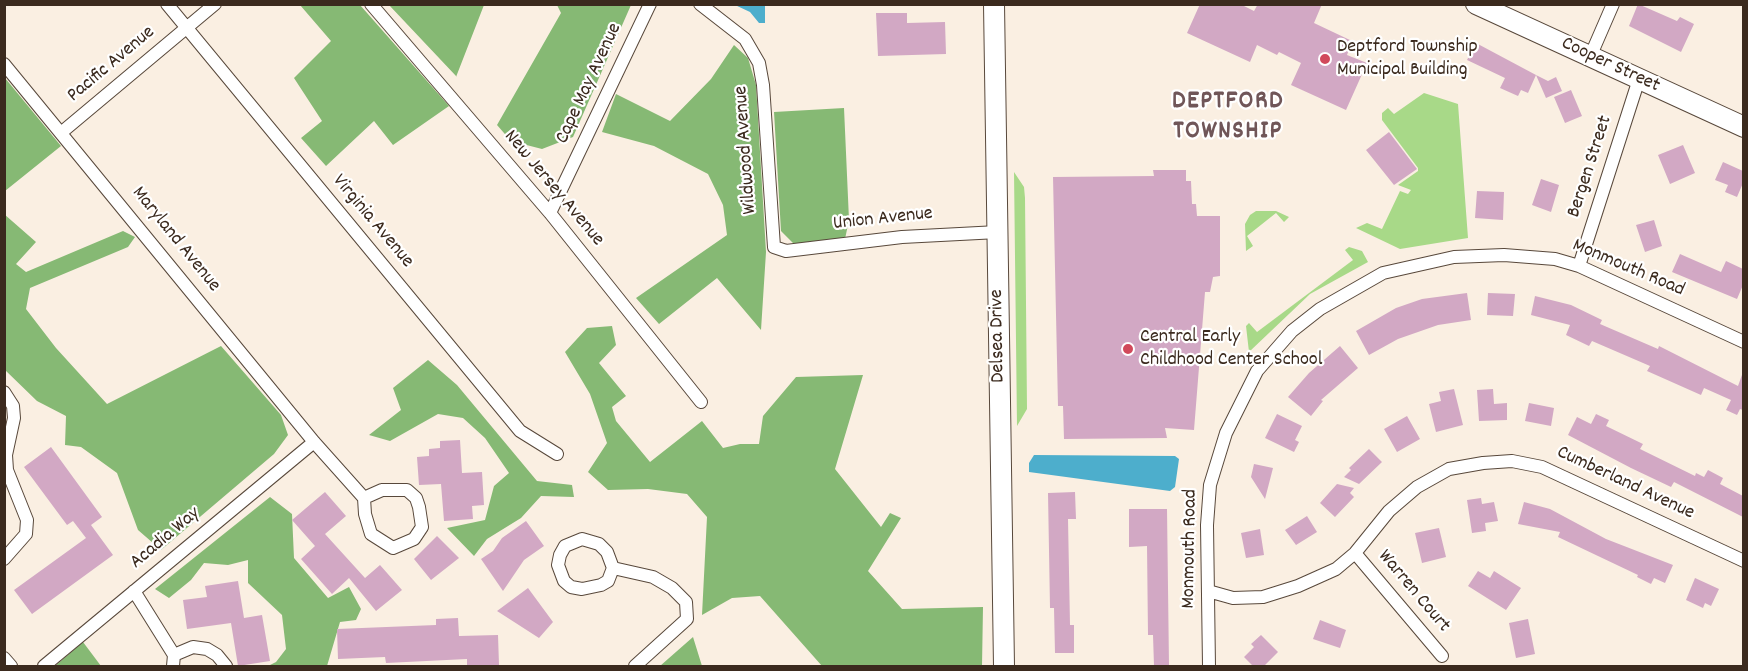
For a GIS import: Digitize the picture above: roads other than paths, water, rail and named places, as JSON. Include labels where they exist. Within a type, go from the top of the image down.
[{"type":"main road","name":"Delsea Drive","points":[[994,4],[1004,666]]},
{"type":"main road","name":"Cooper Street","points":[[1476,4],[1743,128]]},
{"type":"street","name":"Virginia Avenue","points":[[167,4],[520,431],[557,454]]},
{"type":"street","name":"Pacific Avenue","points":[[63,132],[215,4]]},
{"type":"street","name":"New Jersey Avenue","points":[[371,4],[550,213],[701,402]]},
{"type":"street","name":"Cape May Avenue","points":[[550,213],[650,4]]},
{"type":"street","name":"Wildwood Avenue","points":[[700,4],[745,39],[759,63],[763,85],[774,247]]},
{"type":"street","points":[[1590,57],[1613,4]]},
{"type":"street","name":"Maryland Avenue","points":[[4,64],[63,132],[314,442],[364,498]]},
{"type":"street","name":"Bergen Street","points":[[1579,267],[1639,80]]},
{"type":"street","name":"Union Avenue","points":[[774,247],[786,251],[902,237],[998,232]]},
{"type":"street","name":"Monmouth Road","points":[[1209,666],[1207,525],[1210,485],[1226,433],[1257,371],[1292,331],[1320,309],[1383,273],[1454,257],[1504,255],[1555,259],[1579,267],[1743,342]]},
{"type":"street","points":[[4,392],[13,406],[14,418],[6,455],[7,470],[27,520],[26,534],[4,559]]},
{"type":"street","name":"Acadia Way","points":[[44,666],[314,442]]},
{"type":"street","name":"Cumberland Avenue","points":[[1208,591],[1233,598],[1263,597],[1298,586],[1336,569],[1355,553],[1389,512],[1417,487],[1449,469],[1512,461],[1542,467],[1580,483],[1743,561]]},
{"type":"street","points":[[382,490],[407,490],[416,498],[422,527],[414,539],[393,548],[371,534],[365,514],[364,498],[382,490]]},
{"type":"street","points":[[582,539],[599,544],[607,552],[613,568],[608,581],[582,589],[571,587],[564,581],[558,565],[565,546],[582,539]]},
{"type":"street","name":"Warren Court","points":[[1355,553],[1442,656]]},
{"type":"street","points":[[613,568],[653,578],[672,588],[686,602],[687,619],[634,666]]},
{"type":"street","points":[[134,591],[173,661],[193,647],[207,649],[218,655],[226,666]]},
{"type":"street","points":[[4,658],[11,666]]},
{"type":"water","points":[[735,5],[765,5],[765,23],[759,23],[750,12]]},
{"type":"water","points":[[1034,455],[1175,456],[1179,459],[1175,487],[1170,491],[1029,472],[1029,463]]},
{"type":"place","name":"Deptford Township Municipal Building","points":[[1325,59]]},
{"type":"place","name":"Central Early Childhood Center School","points":[[1128,349]]},
{"type":"district","name":"DEPTFORD TOWNSHIP","points":[[1228,118]]}]
